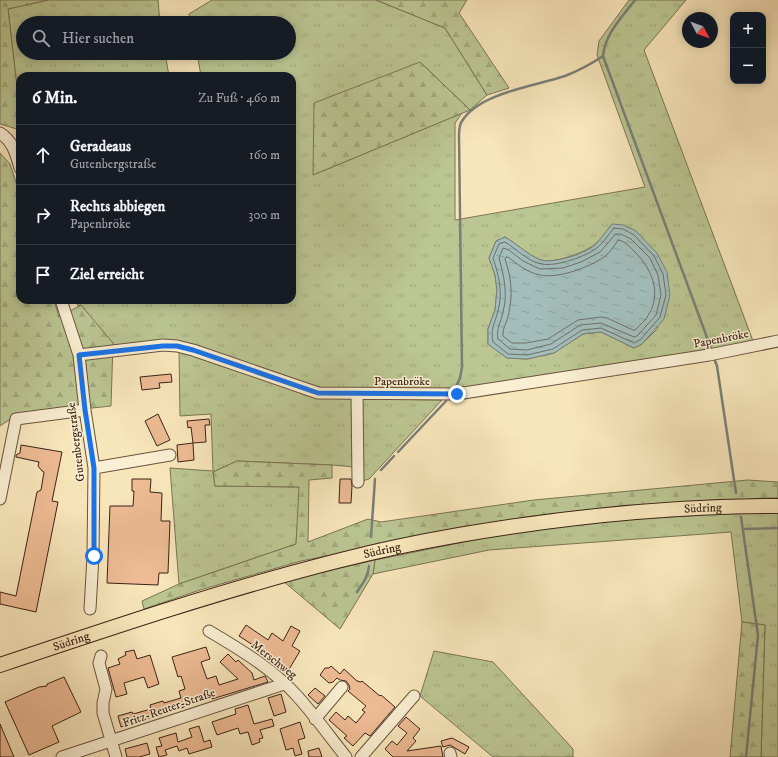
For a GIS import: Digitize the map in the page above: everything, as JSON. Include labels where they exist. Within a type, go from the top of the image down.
[{"type":"main road","name":"Südring","points":[[0,665],[196,600],[342,559],[413,544],[499,528],[588,516],[743,506],[778,506]]},
{"type":"street","points":[[0,133],[11,143],[16,154]]},
{"type":"street","name":"Gutenbergstraße","points":[[62,304],[79,355],[85,410],[94,468],[94,556],[90,609]]},
{"type":"street","name":"Papenbröke","points":[[79,355],[163,346],[177,346],[193,350],[318,393],[457,394],[714,354],[778,341]]},
{"type":"street","points":[[357,394],[358,482]]},
{"type":"street","points":[[0,499],[16,419],[85,410]]},
{"type":"street","points":[[94,468],[170,455]]},
{"type":"street","name":"Merschweg","points":[[209,631],[253,658],[298,696],[346,757]]},
{"type":"street","points":[[101,656],[99,663],[106,689],[103,703],[103,713],[116,757]]},
{"type":"street","name":"Fritz-Reuter-Straße","points":[[62,757],[112,742],[284,684]]},
{"type":"street","points":[[315,718],[342,687]]},
{"type":"street","points":[[361,757],[414,696]]},
{"type":"green space","points":[[0,0],[48,0],[8,9],[16,78],[16,129],[0,124]]},
{"type":"green space","points":[[48,0],[158,0],[159,16],[16,16],[16,60],[166,60],[168,72],[16,72],[16,78],[8,9]]},
{"type":"green space","points":[[212,0],[376,0],[445,28],[487,95],[470,110],[420,62],[313,175],[462,113],[455,123],[455,220],[645,187],[597,55],[599,41],[629,0],[686,0],[644,50],[753,341],[706,351],[460,389],[318,389],[194,345],[112,347],[81,305],[78,306],[77,304],[296,304],[296,72],[200,72],[198,60],[296,60],[296,16],[189,16],[189,14]],"holes":[[[612,224],[658,328],[642,344],[634,348],[601,332],[583,334],[554,353],[527,359],[507,358],[488,344],[488,329],[495,310],[497,290],[495,275],[489,258],[496,241],[505,237],[541,260],[547,261],[561,259],[576,254],[594,245]]]},
{"type":"green space","points":[[376,0],[467,0],[459,13],[509,88],[487,95],[445,28]]},
{"type":"green space","points":[[420,62],[470,110],[313,175],[314,103]]},
{"type":"green space","points":[[0,153],[10,164],[16,183],[16,304],[55,304],[59,317],[81,305],[113,343],[111,406],[15,416],[0,426]]},
{"type":"green space","points":[[179,349],[353,398],[355,467],[237,461],[213,472],[215,486],[300,487],[296,544],[179,584],[170,468],[213,471],[211,414],[180,416]]},
{"type":"green space","points":[[360,399],[442,400],[369,479],[362,481]]},
{"type":"green space","points":[[237,461],[332,465],[332,478],[309,480],[308,542],[368,519],[381,522],[534,500],[748,480],[778,482],[778,498],[533,516],[301,561],[200,590],[144,609],[142,601],[179,584],[296,544],[299,487],[215,486],[213,472]]},
{"type":"green space","points":[[750,512],[778,513],[778,757],[761,757],[765,625],[742,622],[731,532],[489,550],[373,574],[375,560],[489,537],[589,522]]},
{"type":"green space","points":[[375,560],[373,574],[340,629],[283,581]]},
{"type":"green space","points":[[742,622],[765,625],[761,757],[730,757]]},
{"type":"green space","points":[[434,651],[493,662],[573,749],[573,757],[493,757],[420,696]]},
{"type":"water","points":[[612,224],[624,225],[636,231],[657,253],[667,272],[670,295],[664,319],[642,344],[634,348],[601,332],[583,334],[554,353],[527,359],[507,358],[488,344],[488,329],[495,310],[497,290],[495,275],[489,258],[496,241],[505,237],[541,260],[547,261],[562,259],[579,254],[593,247]]},
{"type":"building","points":[[171,374],[172,382],[159,383],[160,388],[142,390],[140,377]]},
{"type":"building","points":[[158,414],[170,440],[157,446],[145,421]]},
{"type":"building","points":[[209,419],[210,425],[205,425],[206,442],[193,443],[191,427],[188,428],[187,421]]},
{"type":"building","points":[[193,443],[194,460],[178,462],[177,445]]},
{"type":"building","points":[[21,445],[62,452],[52,501],[58,502],[36,612],[0,604],[0,592],[16,596],[37,492],[41,490],[44,472],[38,466],[39,462],[16,457],[16,455],[20,453]]},
{"type":"building","points":[[132,479],[151,479],[150,492],[162,493],[161,521],[170,521],[168,573],[159,573],[158,585],[107,583],[110,506],[133,506],[134,491],[132,491]]},
{"type":"building","points":[[340,479],[351,479],[351,503],[339,503]]},
{"type":"building","points":[[246,625],[268,640],[272,633],[283,641],[291,626],[300,631],[292,646],[300,651],[288,671],[275,662],[276,660],[239,636]]},
{"type":"building","points":[[206,647],[210,659],[201,662],[207,679],[216,676],[219,685],[238,679],[220,662],[228,654],[236,662],[238,660],[252,673],[254,680],[265,676],[268,682],[212,699],[210,695],[192,701],[184,705],[184,707],[121,727],[118,716],[151,709],[150,705],[181,698],[179,691],[185,689],[181,676],[178,677],[172,657]]},
{"type":"building","points":[[134,650],[137,659],[150,655],[159,684],[148,688],[144,677],[124,683],[127,694],[116,697],[108,668],[120,664],[118,659],[126,655],[125,652]]},
{"type":"building","points":[[331,666],[340,674],[344,669],[357,681],[362,681],[395,707],[370,736],[365,733],[353,746],[344,738],[347,736],[329,720],[336,712],[345,720],[348,716],[356,723],[365,712],[362,710],[366,706],[348,691],[350,689],[346,681],[337,678],[333,682],[329,683],[320,675],[325,668],[329,668]]},
{"type":"building","points":[[64,677],[81,712],[52,726],[59,742],[29,755],[5,702],[39,687],[47,686],[47,684]]},
{"type":"building","points":[[315,688],[325,696],[318,704],[308,695]]},
{"type":"building","points":[[281,694],[286,712],[274,716],[268,698]]},
{"type":"building","points":[[248,705],[254,724],[272,719],[274,726],[260,730],[263,738],[259,739],[260,742],[252,745],[248,732],[240,734],[238,728],[217,735],[212,722],[236,714],[235,709]]},
{"type":"building","points":[[406,717],[420,729],[413,738],[416,741],[407,751],[441,746],[443,757],[393,757],[385,749],[392,741],[397,745],[407,733],[398,726]]},
{"type":"building","points":[[300,722],[305,738],[298,740],[302,754],[295,756],[293,748],[286,750],[280,729]]},
{"type":"building","points":[[0,724],[14,757],[0,757]]},
{"type":"building","points":[[199,726],[204,742],[210,740],[212,747],[189,754],[187,748],[179,751],[177,746],[165,750],[167,755],[159,757],[156,747],[162,746],[159,738],[176,733],[178,742],[192,737],[189,729]]},
{"type":"building","points":[[452,738],[469,747],[465,754],[450,745],[443,747],[441,741]]},
{"type":"building","points":[[147,743],[150,754],[139,757],[127,757],[125,749]]},
{"type":"building","points":[[319,748],[322,757],[309,757],[308,751]]},
{"type":"waterway","points":[[635,0],[611,33],[604,48],[603,56],[712,351]]},
{"type":"waterway","points":[[455,389],[460,378],[462,367],[459,136],[459,128],[461,123],[470,111],[494,97],[565,76],[603,56]]},
{"type":"waterway","points":[[714,358],[717,366],[736,493]]},
{"type":"waterway","points":[[398,452],[446,401]]},
{"type":"waterway","points":[[381,470],[394,456]]},
{"type":"waterway","points":[[371,537],[375,479]]},
{"type":"waterway","points":[[741,517],[758,635],[746,757]]},
{"type":"waterway","points":[[743,529],[778,528]]},
{"type":"waterway","points":[[357,592],[366,577],[369,566]]},
{"type":"route","points":[[94,556],[94,468],[91,440],[85,410],[79,355],[163,346],[177,346],[193,350],[318,393],[457,394]]}]
